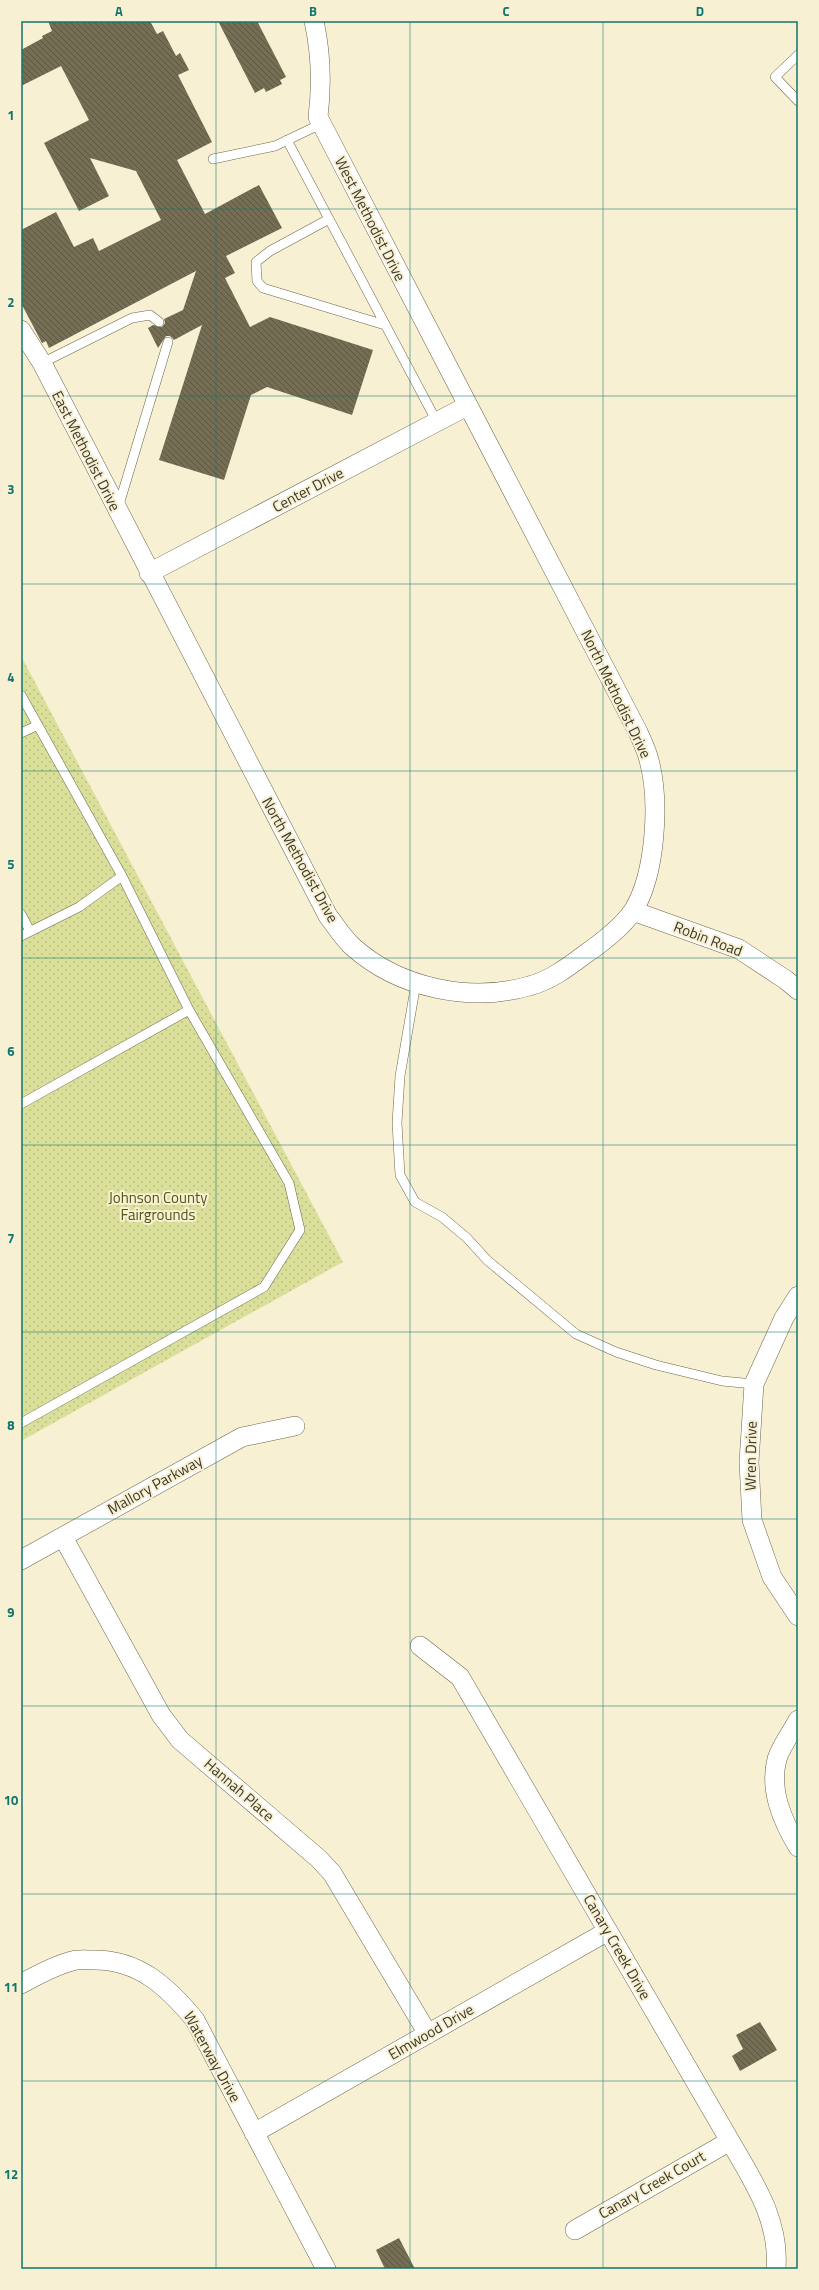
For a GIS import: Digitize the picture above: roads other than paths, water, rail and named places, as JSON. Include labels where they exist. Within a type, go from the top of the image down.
[{"type":"street","name":"West Methodist Drive","points":[[314,21],[320,46],[321,93],[318,117],[467,406]]},
{"type":"street","name":"East Methodist Drive","points":[[21,330],[42,363],[149,573]]},
{"type":"street","name":"Center Drive","points":[[149,573],[467,406]]},
{"type":"street","name":"North Methodist Drive","points":[[149,573],[328,916],[352,946],[386,969],[416,983],[453,992],[493,994],[530,986],[564,970],[603,941],[633,911],[645,881],[653,850],[656,817],[654,785],[649,759],[638,732],[467,406]]},
{"type":"street","name":"Robin Road","points":[[633,911],[739,949],[786,980],[798,990]]},
{"type":"street","name":"Wren Drive","points":[[798,1296],[784,1318],[754,1384],[749,1462],[752,1520],[772,1577],[798,1616]]},
{"type":"street","name":"Mallory Parkway","points":[[21,1560],[242,1437],[296,1426]]},
{"type":"street","name":"Hannah Place","points":[[63,1536],[161,1715],[180,1740],[319,1859],[332,1873],[428,2034]]},
{"type":"street","name":"Canary Creek Drive","points":[[420,1646],[460,1677],[730,2141],[765,2204],[774,2232],[776,2269]]},
{"type":"street","points":[[798,1720],[778,1758],[775,1792],[785,1825],[798,1847]]},
{"type":"street","name":"Elmwood Drive","points":[[254,2133],[608,1931]]},
{"type":"street","name":"Waterway Drive","points":[[21,1984],[43,1972],[73,1961],[100,1960],[127,1964],[152,1977],[175,1996],[195,2020],[326,2269]]},
{"type":"street","name":"Canary Creek Court","points":[[575,2230],[730,2141]]},
{"type":"lane","points":[[798,55],[775,76],[798,101]]},
{"type":"lane","points":[[213,159],[275,146],[322,124]]},
{"type":"lane","points":[[287,140],[437,422]]},
{"type":"lane","points":[[329,219],[270,251],[256,262],[257,281],[263,288],[280,295],[385,325]]},
{"type":"lane","points":[[42,363],[132,318],[150,315],[159,322]]},
{"type":"lane","points":[[118,511],[168,342]]},
{"type":"lane","points":[[21,695],[122,876],[189,1010],[289,1183],[300,1230],[264,1287],[21,1423]]},
{"type":"lane","points":[[21,733],[38,725]]},
{"type":"lane","points":[[21,936],[79,907],[122,876]]},
{"type":"lane","points":[[21,914],[30,931]]},
{"type":"lane","points":[[416,983],[400,1076],[397,1122],[400,1175],[415,1202],[442,1217],[467,1238],[487,1260],[576,1334],[616,1352],[656,1365],[722,1381],[754,1384]]},
{"type":"lane","points":[[21,1104],[189,1010]]},
{"type":"park label","name":"Johnson County Fairgrounds","points":[[158,1206]]}]
